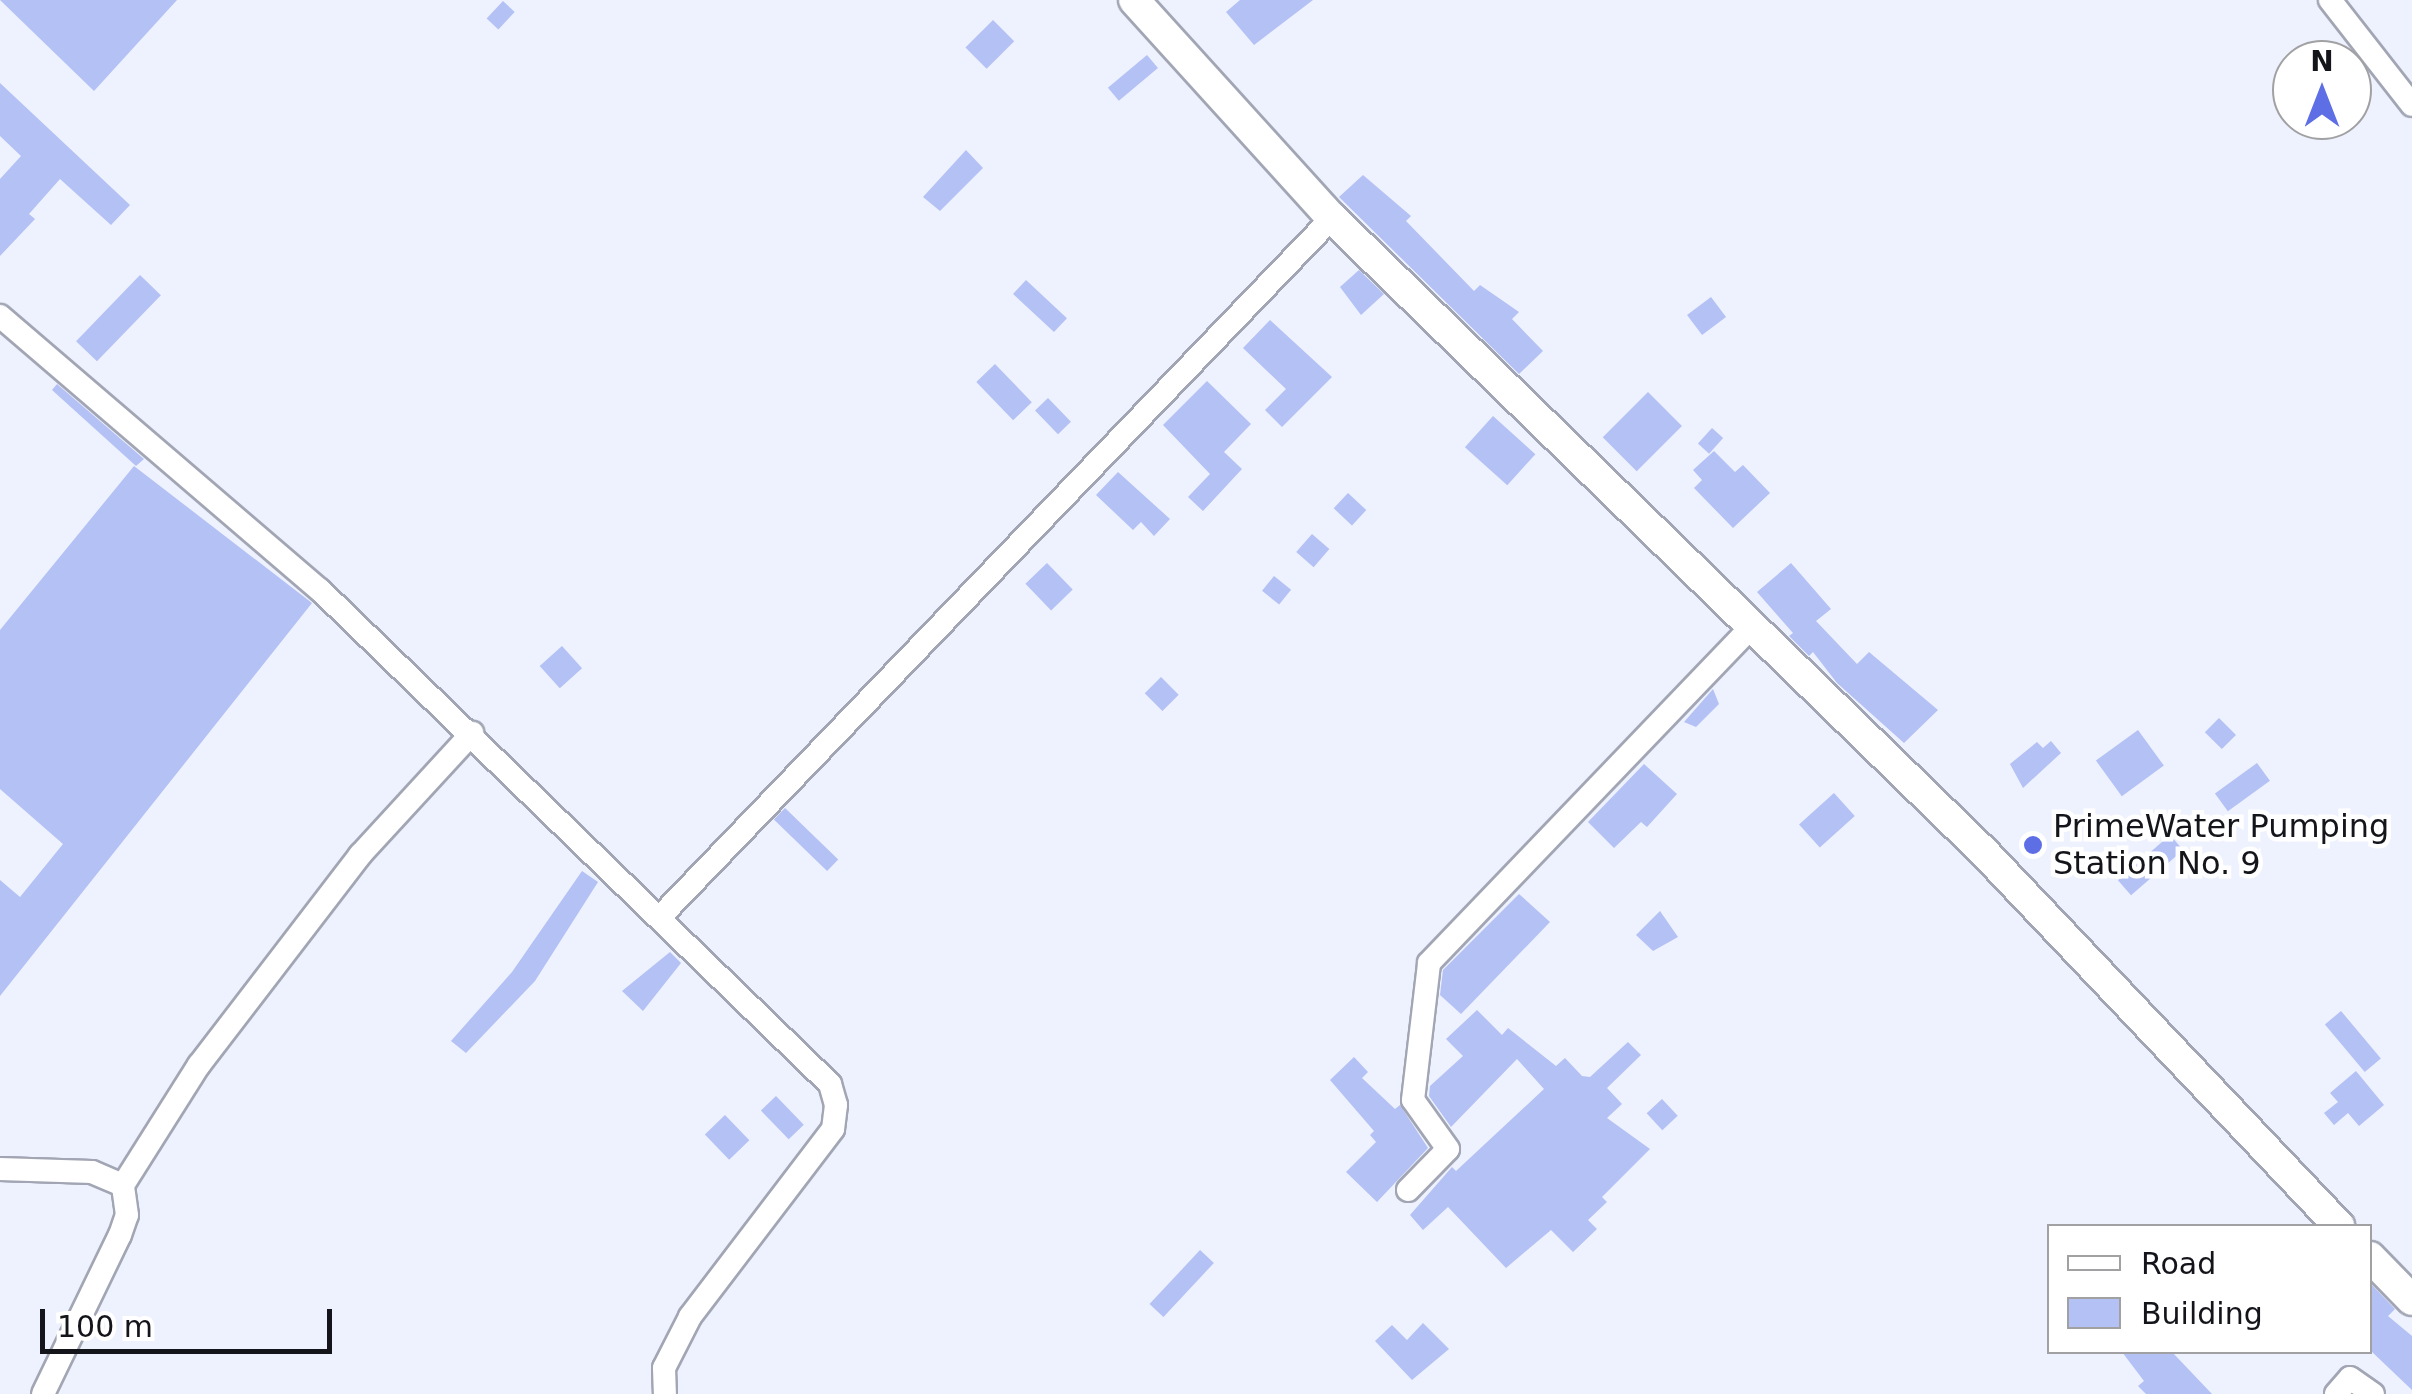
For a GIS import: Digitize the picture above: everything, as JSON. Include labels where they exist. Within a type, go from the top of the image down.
[{"type":"street","points":[[1134,0],[1332,218],[1984,852],[2337,1224]]},
{"type":"street","points":[[2330,0],[2412,104]]},
{"type":"street","points":[[659,918],[1332,218]]},
{"type":"street","points":[[0,316],[306,578],[815,1065],[836,1105],[822,1146],[674,1342],[664,1368],[665,1394]]},
{"type":"street","points":[[1408,1190],[1448,1149],[1413,1100],[1430,963],[1753,626]]},
{"type":"street","points":[[42,1394],[120,1235],[127,1215],[123,1185],[233,1016],[401,806],[472,733]]},
{"type":"street","points":[[0,1169],[92,1172],[123,1185]]},
{"type":"street","points":[[2372,1259],[2412,1300]]},
{"type":"street","points":[[2336,1394],[2350,1378],[2373,1394]]},
{"type":"building","points":[[0,0],[177,0],[94,91]]},
{"type":"building","points":[[1240,0],[1313,0],[1254,45],[1226,12]]},
{"type":"building","points":[[503,1],[515,12],[498,29],[487,19]]},
{"type":"building","points":[[993,20],[1014,41],[987,69],[965,48]]},
{"type":"building","points":[[1147,55],[1158,68],[1119,101],[1108,88]]},
{"type":"building","points":[[0,83],[130,205],[111,225],[60,179],[29,214],[35,219],[0,256],[0,179],[21,156],[0,136]]},
{"type":"building","points":[[966,150],[983,168],[940,211],[923,197]]},
{"type":"building","points":[[1363,175],[1411,216],[1406,221],[1474,291],[1480,285],[1519,312],[1512,319],[1543,351],[1519,374],[1339,197]]},
{"type":"building","points":[[1359,270],[1384,294],[1361,315],[1340,287]]},
{"type":"building","points":[[140,275],[161,295],[97,361],[76,341]]},
{"type":"building","points":[[1026,280],[1067,318],[1054,332],[1013,294]]},
{"type":"building","points":[[1711,297],[1726,317],[1702,335],[1687,315]]},
{"type":"building","points":[[1270,320],[1332,377],[1282,427],[1265,410],[1286,389],[1243,348]]},
{"type":"building","points":[[995,364],[1032,402],[1013,420],[976,382]]},
{"type":"building","points":[[1207,381],[1251,424],[1224,452],[1242,469],[1203,511],[1188,497],[1210,474],[1163,425]]},
{"type":"building","points":[[57,384],[144,459],[136,466],[52,390]]},
{"type":"building","points":[[1648,392],[1682,426],[1637,471],[1603,437]]},
{"type":"building","points":[[1048,398],[1071,422],[1058,434],[1035,411]]},
{"type":"building","points":[[1493,416],[1535,454],[1507,485],[1465,447]]},
{"type":"building","points":[[1712,428],[1723,438],[1709,454],[1698,444]]},
{"type":"building","points":[[1714,451],[1735,472],[1743,465],[1770,493],[1733,528],[1694,488],[1702,480],[1693,470]]},
{"type":"building","points":[[134,466],[312,603],[0,996],[0,880],[20,897],[63,844],[0,789],[0,630]]},
{"type":"building","points":[[1118,472],[1170,519],[1154,536],[1141,522],[1133,530],[1096,495]]},
{"type":"building","points":[[1348,493],[1366,510],[1352,525],[1334,508]]},
{"type":"building","points":[[1312,534],[1329,549],[1314,567],[1296,552]]},
{"type":"building","points":[[1047,563],[1073,590],[1051,610],[1025,584]]},
{"type":"building","points":[[1791,563],[1831,609],[1816,621],[1857,664],[1869,652],[1938,710],[1904,743],[1837,683],[1813,652],[1809,656],[1789,636],[1793,633],[1757,592]]},
{"type":"building","points":[[1274,576],[1291,590],[1279,605],[1262,591]]},
{"type":"building","points":[[562,646],[582,668],[560,688],[540,666]]},
{"type":"building","points":[[1161,677],[1179,695],[1162,711],[1145,693]]},
{"type":"building","points":[[1713,689],[1719,704],[1696,727],[1684,722]]},
{"type":"building","points":[[2219,718],[2236,735],[2222,749],[2205,732]]},
{"type":"building","points":[[2138,730],[2164,766],[2122,796],[2096,761]]},
{"type":"building","points":[[2051,741],[2061,753],[2023,788],[2010,764],[2037,742],[2043,748]]},
{"type":"building","points":[[2257,763],[2270,781],[2228,811],[2215,794]]},
{"type":"building","points":[[1644,764],[1677,794],[1647,827],[1641,822],[1614,848],[1588,822]]},
{"type":"building","points":[[1834,793],[1855,816],[1820,847],[1799,824]]},
{"type":"building","points":[[785,808],[838,859],[827,871],[774,820]]},
{"type":"building","points":[[2097,815],[2108,828],[2094,840],[2083,827]]},
{"type":"building","name":"PrimeWater Pumping Station No. 9","points":[[2033,832],[2046,848],[2034,858],[2021,842]]},
{"type":"building","points":[[2170,835],[2183,850],[2131,895],[2118,880]]},
{"type":"building","points":[[582,871],[598,882],[535,981],[466,1053],[451,1041],[512,972]]},
{"type":"building","points":[[1519,894],[1550,922],[1461,1014],[1440,995],[1443,970]]},
{"type":"building","points":[[1660,911],[1678,937],[1653,951],[1636,935]]},
{"type":"building","points":[[670,952],[681,963],[643,1011],[622,991]]},
{"type":"building","points":[[1477,1010],[1502,1035],[1508,1028],[1556,1066],[1565,1058],[1582,1076],[1590,1077],[1628,1042],[1641,1055],[1607,1088],[1622,1104],[1607,1118],[1650,1149],[1602,1197],[1607,1202],[1588,1220],[1597,1229],[1573,1252],[1551,1230],[1506,1268],[1448,1207],[1423,1230],[1410,1215],[1452,1167],[1456,1171],[1544,1089],[1517,1059],[1451,1127],[1429,1096],[1430,1086],[1463,1056],[1446,1039]]},
{"type":"building","points":[[2341,1011],[2381,1058],[2365,1072],[2325,1024]]},
{"type":"building","points":[[1354,1057],[1368,1072],[1362,1078],[1395,1109],[1400,1105],[1428,1148],[1377,1202],[1346,1172],[1376,1142],[1370,1135],[1374,1131],[1330,1080]]},
{"type":"building","points":[[2356,1071],[2384,1105],[2359,1126],[2348,1113],[2334,1125],[2324,1113],[2338,1102],[2330,1093]]},
{"type":"building","points":[[776,1096],[804,1125],[789,1139],[761,1111]]},
{"type":"building","points":[[1662,1099],[1678,1116],[1662,1130],[1647,1113]]},
{"type":"building","points":[[725,1115],[749,1140],[729,1160],[705,1134]]},
{"type":"building","points":[[1200,1250],[1214,1263],[1163,1317],[1150,1304]]},
{"type":"building","points":[[2372,1285],[2395,1309],[2388,1316],[2412,1336],[2412,1390],[2372,1352]]},
{"type":"building","points":[[1423,1323],[1449,1349],[1412,1380],[1375,1341],[1392,1325],[1407,1340]]},
{"type":"building","points":[[2124,1354],[2174,1354],[2212,1394],[2146,1394],[2138,1386],[2144,1381]]},
{"type":"place","name":"PrimeWater Pumping Station No. 9","points":[[2033,845]]}]
